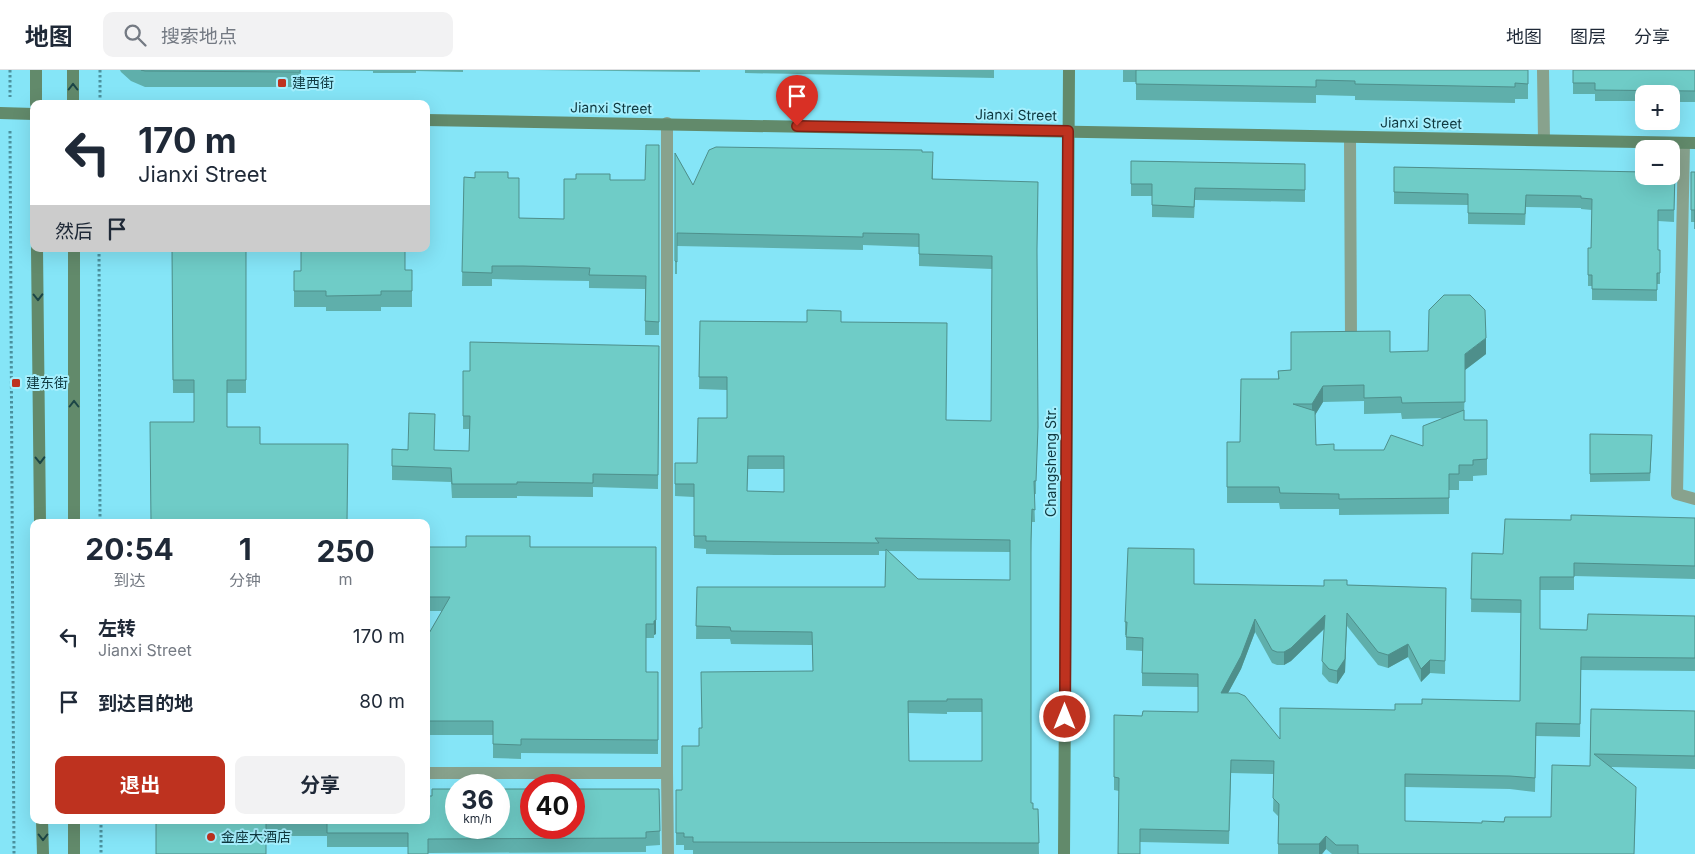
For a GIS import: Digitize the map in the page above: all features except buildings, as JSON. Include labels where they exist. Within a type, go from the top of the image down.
[{"type":"street","points":[[36,70],[36,100]]},
{"type":"street","points":[[73,70],[74,100]]},
{"type":"street","name":"Changsheng Str.","points":[[1064,854],[1069,70]]},
{"type":"street","points":[[1543,70],[1544,140]]},
{"type":"street","points":[[5,113],[30,114]]},
{"type":"street","name":"Jianxi Street","points":[[430,120],[1690,143]]},
{"type":"street","points":[[667,123],[668,854]]},
{"type":"street","points":[[1350,136],[1351,339]]},
{"type":"street","points":[[1690,143],[1677,494],[1695,499]]},
{"type":"street","points":[[37,252],[40,519]]},
{"type":"street","points":[[74,252],[74,519]]},
{"type":"street","points":[[430,772],[667,773]]},
{"type":"street","points":[[42,824],[43,854]]},
{"type":"street","points":[[74,824],[74,854]]},
{"type":"path","points":[[10,70],[5,113],[14,854]]},
{"type":"path","points":[[100,70],[100,100]]},
{"type":"path","points":[[99,252],[100,519]]},
{"type":"path","points":[[101,824],[101,854]]},
{"type":"place","name":"建西街","points":[[282,83]]},
{"type":"place","name":"建东街","points":[[16,383]]},
{"type":"place","name":"金座大酒店","points":[[211,837]]},
{"type":"route","points":[[797,126],[1068,131],[1065,717]]}]
